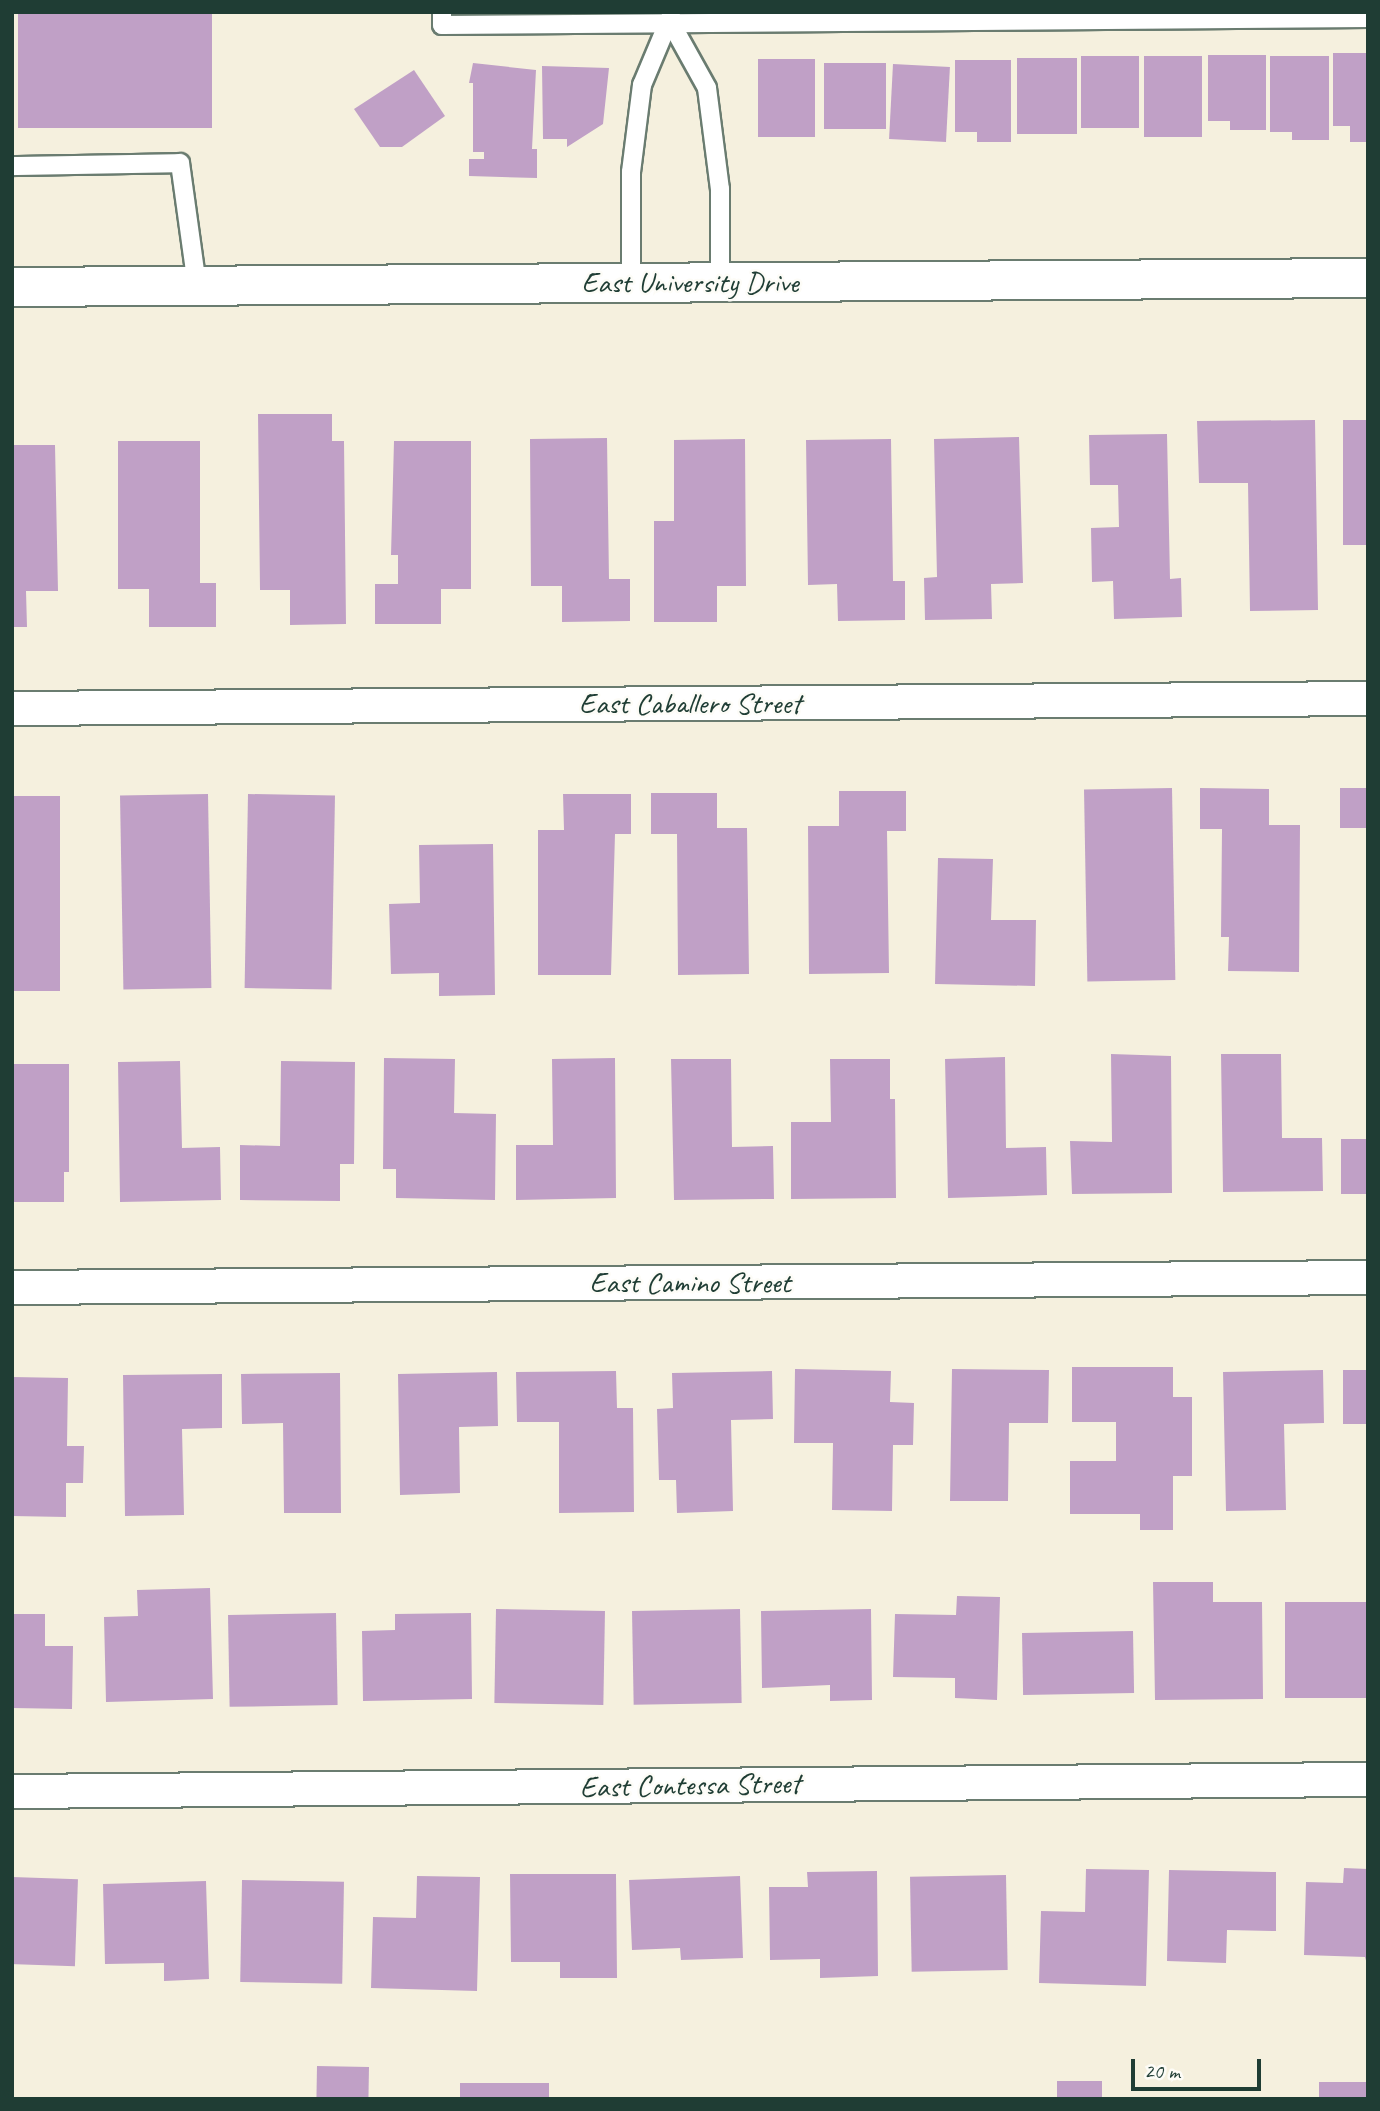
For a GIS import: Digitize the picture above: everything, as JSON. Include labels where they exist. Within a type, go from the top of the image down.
[{"type":"main road","name":"East University Drive","points":[[12,287],[1368,278]]},
{"type":"street","name":"East Caballero Street","points":[[12,708],[1368,698]]},
{"type":"street","name":"East Camino Street","points":[[12,1287],[1368,1277]]},
{"type":"street","name":"East Contessa Street","points":[[12,1791],[1368,1779]]},
{"type":"lane","points":[[442,18],[1368,18]]},
{"type":"lane","points":[[671,18],[707,88],[720,189],[720,282]]},
{"type":"lane","points":[[631,283],[631,172],[642,85],[671,18]]},
{"type":"lane","points":[[12,166],[180,163],[197,285]]},
{"type":"building","points":[[18,12],[212,12],[212,128],[18,128]]},
{"type":"building","points":[[1333,53],[1368,53],[1368,142],[1350,142],[1350,126],[1333,126]]},
{"type":"building","points":[[1208,55],[1266,55],[1266,130],[1230,130],[1230,121],[1208,121]]},
{"type":"building","points":[[1081,56],[1139,56],[1139,128],[1081,128]]},
{"type":"building","points":[[1144,56],[1202,56],[1202,137],[1144,137]]},
{"type":"building","points":[[1270,56],[1329,56],[1329,140],[1292,140],[1292,132],[1270,132]]},
{"type":"building","points":[[1017,58],[1077,58],[1077,134],[1017,134]]},
{"type":"building","points":[[758,59],[815,59],[815,137],[758,137]]},
{"type":"building","points":[[955,60],[1011,60],[1011,142],[977,142],[977,132],[955,132]]},
{"type":"building","points":[[473,63],[536,70],[532,149],[537,149],[537,178],[469,176],[469,159],[484,159],[484,152],[473,152],[473,83],[469,83]]},
{"type":"building","points":[[824,63],[886,63],[886,129],[824,129]]},
{"type":"building","points":[[893,64],[950,67],[946,142],[889,139]]},
{"type":"building","points":[[542,66],[609,68],[603,124],[567,147],[567,139],[543,139]]},
{"type":"building","points":[[414,70],[445,116],[402,147],[380,147],[354,109]]},
{"type":"building","points":[[258,414],[332,414],[332,441],[344,441],[346,624],[290,625],[290,590],[260,590]]},
{"type":"building","points":[[1315,420],[1318,610],[1250,611],[1248,483],[1199,483],[1197,421]]},
{"type":"building","points":[[1343,420],[1368,420],[1368,545],[1343,545]]},
{"type":"building","points":[[1167,434],[1170,579],[1181,578],[1182,617],[1114,619],[1113,581],[1092,582],[1091,528],[1119,527],[1118,485],[1090,485],[1089,435]]},
{"type":"building","points":[[1019,437],[1023,583],[991,584],[992,619],[925,620],[924,578],[937,577],[934,439]]},
{"type":"building","points":[[607,438],[609,579],[630,579],[630,621],[562,622],[562,586],[531,586],[530,439]]},
{"type":"building","points":[[745,439],[746,586],[717,586],[717,622],[654,622],[654,521],[674,521],[674,440]]},
{"type":"building","points":[[891,439],[893,581],[905,581],[905,620],[838,621],[837,584],[808,585],[806,440]]},
{"type":"building","points":[[118,441],[200,441],[200,583],[216,583],[216,627],[149,627],[149,589],[118,589]]},
{"type":"building","points":[[394,441],[471,441],[471,589],[441,589],[441,624],[375,624],[375,584],[398,584],[398,555],[391,555]]},
{"type":"building","points":[[12,445],[55,445],[58,591],[26,591],[27,627],[12,627]]},
{"type":"building","points":[[1172,788],[1175,980],[1087,982],[1084,790]]},
{"type":"building","points":[[1200,788],[1269,789],[1269,825],[1300,825],[1299,972],[1228,971],[1229,937],[1221,937],[1222,829],[1200,829]]},
{"type":"building","points":[[1340,788],[1368,788],[1368,828],[1340,828]]},
{"type":"building","points":[[839,791],[906,791],[906,831],[887,831],[889,973],[809,974],[808,826],[839,826]]},
{"type":"building","points":[[651,793],[717,793],[717,828],[747,828],[749,974],[678,975],[677,834],[651,834]]},
{"type":"building","points":[[208,794],[211,988],[123,990],[120,796]]},
{"type":"building","points":[[248,794],[335,796],[332,989],[245,988]]},
{"type":"building","points":[[563,794],[631,794],[631,834],[615,834],[611,975],[538,975],[538,830],[564,830]]},
{"type":"building","points":[[12,796],[60,796],[60,991],[12,991]]},
{"type":"building","points":[[493,844],[495,995],[439,996],[439,973],[391,974],[389,904],[420,903],[419,845]]},
{"type":"building","points":[[938,858],[993,859],[991,920],[1036,920],[1035,986],[935,984]]},
{"type":"building","points":[[1111,1054],[1171,1056],[1172,1193],[1072,1194],[1070,1141],[1112,1142]]},
{"type":"building","points":[[1221,1054],[1281,1054],[1282,1138],[1322,1138],[1323,1191],[1223,1192]]},
{"type":"building","points":[[1005,1057],[1006,1148],[1046,1147],[1047,1195],[948,1198],[945,1059]]},
{"type":"building","points":[[384,1058],[455,1059],[454,1113],[496,1114],[495,1200],[396,1198],[396,1169],[383,1169]]},
{"type":"building","points":[[615,1058],[616,1198],[516,1200],[516,1145],[553,1145],[552,1059]]},
{"type":"building","points":[[671,1059],[731,1059],[732,1147],[773,1146],[774,1199],[674,1200]]},
{"type":"building","points":[[830,1059],[890,1059],[890,1099],[895,1099],[896,1198],[791,1199],[791,1122],[831,1122]]},
{"type":"building","points":[[180,1061],[182,1148],[220,1147],[221,1200],[120,1202],[118,1062]]},
{"type":"building","points":[[281,1061],[355,1062],[354,1164],[340,1164],[340,1201],[240,1200],[240,1145],[280,1146]]},
{"type":"building","points":[[12,1064],[69,1064],[69,1172],[64,1172],[64,1202],[12,1202]]},
{"type":"building","points":[[1341,1139],[1368,1139],[1368,1194],[1341,1194]]},
{"type":"building","points":[[1072,1367],[1173,1367],[1173,1397],[1192,1397],[1192,1476],[1173,1476],[1173,1530],[1140,1530],[1140,1514],[1070,1514],[1070,1461],[1116,1461],[1116,1422],[1072,1422]]},
{"type":"building","points":[[795,1369],[891,1371],[890,1402],[914,1403],[913,1445],[893,1445],[892,1511],[832,1510],[833,1443],[794,1443]]},
{"type":"building","points":[[952,1369],[1049,1370],[1048,1423],[1009,1423],[1008,1501],[950,1501]]},
{"type":"building","points":[[1323,1370],[1324,1423],[1284,1424],[1286,1510],[1226,1511],[1223,1372]]},
{"type":"building","points":[[1343,1370],[1368,1370],[1368,1424],[1343,1424]]},
{"type":"building","points":[[616,1371],[617,1408],[633,1408],[634,1512],[559,1513],[559,1422],[517,1422],[516,1372]]},
{"type":"building","points":[[772,1371],[773,1419],[731,1420],[733,1511],[677,1513],[676,1480],[659,1480],[657,1409],[673,1408],[672,1373]]},
{"type":"building","points":[[497,1372],[498,1426],[459,1427],[460,1493],[400,1495],[398,1374]]},
{"type":"building","points":[[340,1373],[341,1513],[284,1513],[283,1423],[242,1424],[241,1374]]},
{"type":"building","points":[[222,1374],[222,1428],[182,1429],[184,1515],[125,1516],[123,1375]]},
{"type":"building","points":[[12,1377],[68,1378],[67,1446],[84,1446],[83,1483],[66,1483],[66,1517],[12,1516]]},
{"type":"building","points":[[1153,1582],[1213,1582],[1213,1602],[1262,1602],[1263,1699],[1155,1700]]},
{"type":"building","points":[[210,1588],[213,1699],[106,1702],[104,1617],[138,1616],[137,1590]]},
{"type":"building","points":[[957,1596],[1000,1597],[997,1700],[955,1698],[955,1678],[893,1677],[895,1614],[956,1615]]},
{"type":"building","points":[[1285,1602],[1368,1602],[1368,1698],[1285,1698]]},
{"type":"building","points":[[496,1609],[605,1611],[603,1705],[494,1703]]},
{"type":"building","points":[[740,1609],[742,1703],[634,1705],[632,1611]]},
{"type":"building","points":[[871,1609],[872,1700],[830,1701],[830,1685],[762,1688],[761,1611]]},
{"type":"building","points":[[336,1613],[338,1705],[230,1707],[228,1615]]},
{"type":"building","points":[[471,1613],[472,1699],[363,1701],[362,1631],[395,1630],[395,1614]]},
{"type":"building","points":[[12,1614],[45,1614],[45,1646],[73,1646],[72,1709],[12,1708]]},
{"type":"building","points":[[1133,1631],[1134,1693],[1023,1695],[1022,1633]]},
{"type":"building","points":[[1344,1868],[1368,1869],[1368,1968],[1365,1957],[1304,1955],[1306,1882],[1343,1883]]},
{"type":"building","points":[[1086,1869],[1149,1870],[1146,1986],[1039,1983],[1041,1911],[1085,1912]]},
{"type":"building","points":[[1169,1870],[1276,1872],[1276,1931],[1227,1930],[1226,1963],[1167,1961]]},
{"type":"building","points":[[877,1871],[878,1976],[820,1978],[820,1959],[770,1960],[769,1887],[808,1887],[807,1872]]},
{"type":"building","points":[[510,1874],[616,1874],[617,1978],[560,1978],[560,1962],[511,1962]]},
{"type":"building","points":[[1006,1875],[1008,1970],[912,1972],[910,1877]]},
{"type":"building","points":[[417,1876],[480,1877],[477,1991],[371,1988],[373,1917],[416,1918]]},
{"type":"building","points":[[740,1876],[743,1958],[681,1960],[680,1948],[632,1950],[629,1880]]},
{"type":"building","points":[[12,1877],[78,1879],[75,1966],[12,1964]]},
{"type":"building","points":[[242,1880],[344,1882],[342,1984],[240,1982]]},
{"type":"building","points":[[206,1881],[209,1979],[164,1981],[164,1963],[105,1964],[103,1884]]},
{"type":"building","points":[[317,2066],[369,2067],[368,2099],[316,2099]]},
{"type":"building","points":[[1057,2081],[1102,2081],[1102,2099],[1057,2099]]},
{"type":"building","points":[[1319,2082],[1368,2082],[1368,2099],[1319,2099]]},
{"type":"building","points":[[460,2083],[549,2083],[549,2099],[460,2099]]}]
